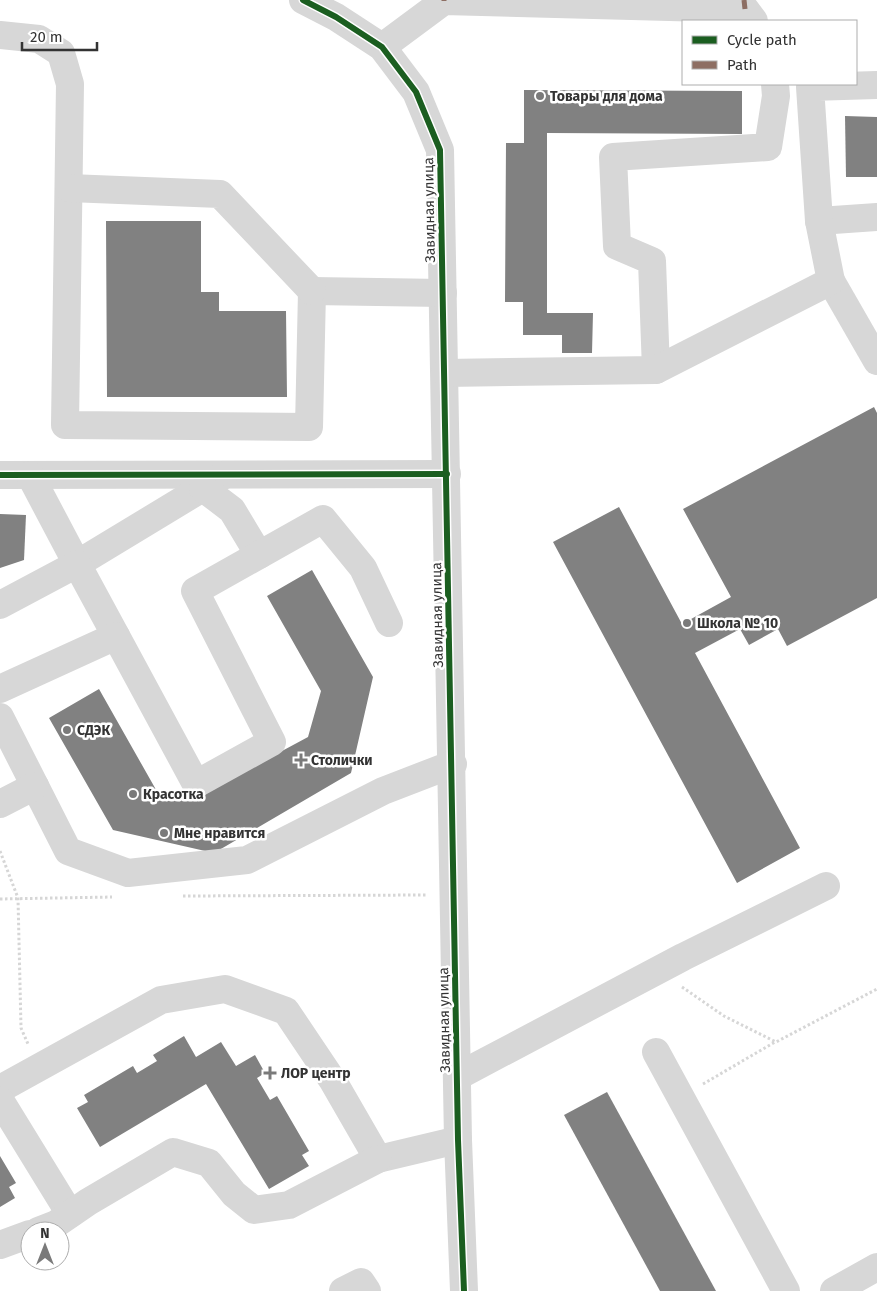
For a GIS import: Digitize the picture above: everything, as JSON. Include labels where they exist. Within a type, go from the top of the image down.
[{"type":"street","name":"Завидная улица","points":[[303,0],[336,16],[382,47],[416,92],[440,150],[453,764],[458,1140],[464,1291]]},
{"type":"street","points":[[382,47],[444,1],[745,10],[753,20]]},
{"type":"street","points":[[0,35],[39,39],[62,53],[70,84],[64,425],[309,427],[312,291],[220,194],[69,188]]},
{"type":"street","points":[[656,370],[652,261],[617,246],[613,157],[768,147],[776,96],[775,85]]},
{"type":"street","points":[[877,85],[810,87],[819,221],[831,280],[877,361]]},
{"type":"street","points":[[819,221],[877,217]]},
{"type":"street","points":[[445,373],[656,370],[831,280]]},
{"type":"street","points":[[312,291],[443,293]]},
{"type":"street","points":[[0,475],[214,481],[447,474]]},
{"type":"street","points":[[30,475],[76,564],[196,784],[272,742],[195,591],[323,519],[363,568],[389,623]]},
{"type":"street","points":[[214,481],[258,555]]},
{"type":"street","points":[[0,606],[76,564],[214,481]]},
{"type":"street","points":[[0,689],[116,636]]},
{"type":"street","points":[[0,717],[68,851],[128,872],[247,860],[382,791],[453,764]]},
{"type":"street","points":[[0,804],[35,786]]},
{"type":"street","points":[[458,1076],[826,886]]},
{"type":"street","points":[[0,1089],[161,1000],[225,989],[286,1011],[332,1081],[378,1159]]},
{"type":"street","points":[[656,1052],[786,1291]]},
{"type":"street","points":[[0,1100],[70,1214]]},
{"type":"street","points":[[60,1221],[173,1152],[209,1163],[234,1194],[254,1210],[289,1205],[378,1159],[458,1140]]},
{"type":"street","points":[[0,1246],[20,1238]]},
{"type":"street","points":[[834,1291],[877,1267]]},
{"type":"street","points":[[343,1291],[361,1282],[367,1291]]},
{"type":"path","points":[[0,851],[18,898],[21,1028],[39,1068]]},
{"type":"path","points":[[176,896],[455,895]]},
{"type":"path","points":[[0,899],[117,897]]},
{"type":"path","points":[[659,972],[724,1016],[776,1042]]},
{"type":"path","points":[[680,1097],[776,1042],[877,989]]},
{"type":"building","points":[[524,90],[742,91],[742,134],[547,133],[547,313],[593,313],[592,353],[562,353],[562,335],[523,335],[523,302],[505,302],[506,143],[524,143]]},
{"type":"building","points":[[845,116],[877,117],[877,177],[846,177]]},
{"type":"building","points":[[106,221],[201,221],[201,292],[219,292],[219,311],[286,311],[287,397],[107,397]]},
{"type":"building","points":[[874,407],[877,413],[877,598],[787,646],[778,629],[749,645],[740,629],[695,653],[800,848],[737,883],[553,542],[619,507],[682,624],[731,597],[683,509]]},
{"type":"building","points":[[0,514],[26,515],[24,560],[0,568]]},
{"type":"building","points":[[312,570],[373,677],[351,773],[214,853],[113,830],[49,718],[99,689],[159,795],[189,801],[308,737],[321,691],[267,596]]},
{"type":"building","points":[[184,1036],[196,1057],[221,1042],[236,1066],[255,1055],[265,1073],[257,1078],[270,1100],[277,1096],[309,1151],[302,1155],[309,1166],[269,1189],[206,1084],[100,1147],[77,1108],[88,1102],[84,1095],[133,1066],[137,1073],[157,1061],[153,1055]]},
{"type":"building","points":[[607,1092],[716,1291],[660,1291],[564,1115]]},
{"type":"building","points":[[0,1156],[16,1183],[9,1187],[15,1198],[0,1207]]},
{"type":"marked path","points":[[744,0],[745,9]]},
{"type":"cycle path","points":[[303,0],[336,17],[382,47],[416,92],[440,150],[458,1140],[464,1291]]},
{"type":"cycle path","points":[[0,475],[447,474]]},
{"type":"place","name":"Товары для дома","points":[[540,96]]},
{"type":"place","name":"Школа № 10","points":[[687,623]]},
{"type":"place","name":"СДЭК","points":[[67,730]]},
{"type":"place","name":"Столички","points":[[301,760]]},
{"type":"place","name":"Красотка","points":[[133,794]]},
{"type":"place","name":"Мне нравится","points":[[164,833]]},
{"type":"place","name":"ЛОР центр","points":[[270,1073]]}]
